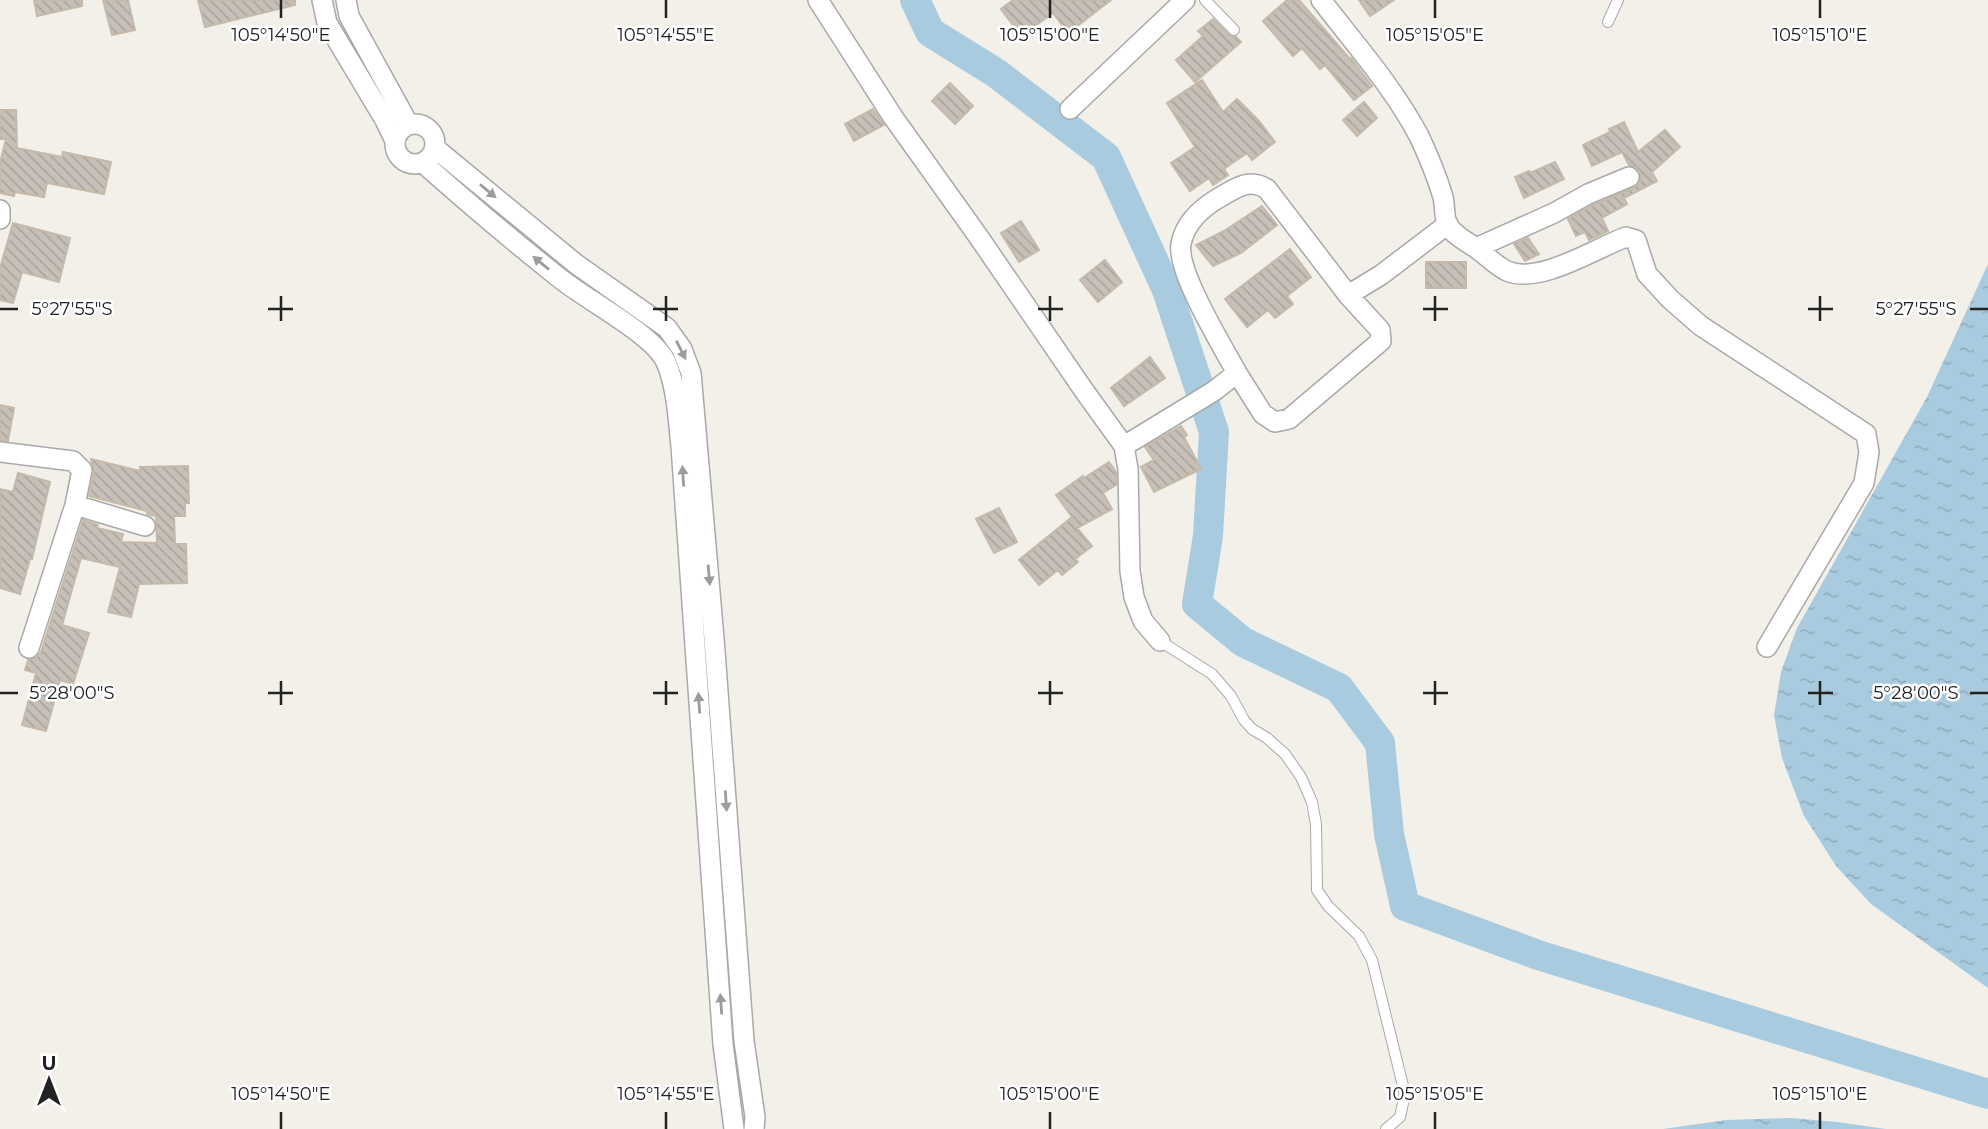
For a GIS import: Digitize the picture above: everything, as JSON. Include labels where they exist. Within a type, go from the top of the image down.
[{"type":"street","points":[[322,0],[327,23],[395,141]]},
{"type":"street","points":[[346,0],[349,16],[409,125]]},
{"type":"street","points":[[818,0],[893,117],[1124,446],[1128,469],[1130,571],[1134,597],[1143,621],[1160,640]]},
{"type":"street","points":[[1070,109],[1185,0]]},
{"type":"street","points":[[1321,0],[1394,95],[1419,136],[1440,189],[1448,224],[1462,239],[1507,271],[1527,275],[1579,259],[1626,237],[1633,238],[1647,274],[1701,326],[1866,434],[1869,452],[1864,483],[1767,647]]},
{"type":"street","points":[[409,125],[423,125],[429,129],[435,141],[429,155],[415,164],[402,160],[395,148],[395,141],[397,134],[409,125]]},
{"type":"street","points":[[429,155],[667,328],[682,349],[691,373],[744,1041],[755,1116],[754,1129]]},
{"type":"street","points":[[429,155],[488,220],[564,282],[644,337],[665,360],[676,397],[681,446],[723,1044],[734,1129]]},
{"type":"street","points":[[1476,248],[1629,177]]},
{"type":"street","points":[[1249,183],[1259,184],[1267,189],[1348,295],[1380,330],[1381,341],[1289,419],[1275,422],[1263,414],[1237,373],[1194,294],[1181,255],[1181,243],[1188,227],[1205,206],[1240,185],[1249,183]]},
{"type":"street","points":[[0,210],[0,219]]},
{"type":"street","points":[[1348,295],[1381,275],[1448,224]]},
{"type":"street","points":[[564,282],[576,264]]},
{"type":"street","points":[[1124,446],[1214,391],[1237,373]]},
{"type":"street","points":[[0,452],[73,461],[82,470],[75,505],[29,648]]},
{"type":"street","points":[[75,505],[145,526]]},
{"type":"street","points":[[694,637],[714,638]]},
{"type":"street","points":[[723,1044],[744,1041]]},
{"type":"lane","points":[[1205,0],[1234,30]]},
{"type":"lane","points":[[1608,22],[1618,0]]},
{"type":"lane","points":[[1160,640],[1212,674],[1231,696],[1244,720],[1285,754],[1301,777],[1312,802],[1316,824],[1317,890],[1359,936],[1372,960],[1405,1094],[1400,1117],[1386,1129]]},
{"type":"water","points":[[1988,264],[1988,988],[1871,904],[1836,866],[1804,816],[1782,758],[1774,715],[1781,672],[1797,628],[1927,397]]},
{"type":"water","points":[[1791,1118],[1886,1129],[1663,1129],[1726,1120]]},
{"type":"building","points":[[34,0],[82,0],[82,6],[37,16]]},
{"type":"building","points":[[103,0],[128,0],[135,30],[112,35]]},
{"type":"building","points":[[198,0],[295,0],[295,5],[205,27]]},
{"type":"building","points":[[1013,0],[1111,0],[1068,33],[1053,13],[1021,36],[1001,9]]},
{"type":"building","points":[[1287,0],[1299,0],[1351,58],[1372,86],[1354,100],[1325,65],[1320,69],[1302,48],[1293,56],[1263,21]]},
{"type":"building","points":[[1359,0],[1394,0],[1370,16]]},
{"type":"building","points":[[1213,19],[1229,35],[1241,42],[1195,82],[1176,60],[1203,36],[1198,31]]},
{"type":"building","points":[[1202,80],[1223,112],[1237,99],[1275,142],[1252,160],[1247,153],[1224,169],[1228,175],[1213,185],[1209,178],[1190,191],[1171,163],[1195,147],[1167,103]]},
{"type":"building","points":[[950,83],[973,106],[955,124],[932,101]]},
{"type":"building","points":[[1364,102],[1377,118],[1357,136],[1343,120]]},
{"type":"building","points":[[873,109],[884,125],[854,141],[845,124]]},
{"type":"building","points":[[0,110],[16,110],[17,148],[62,157],[63,152],[111,162],[104,194],[47,183],[44,197],[15,192],[14,196],[0,193],[0,163],[6,139],[0,139]]},
{"type":"building","points":[[1624,122],[1638,152],[1665,130],[1680,147],[1652,172],[1657,181],[1624,198],[1627,204],[1602,218],[1608,231],[1589,240],[1585,232],[1576,236],[1568,219],[1639,184],[1640,172],[1629,165],[1622,152],[1592,166],[1583,145]]},
{"type":"building","points":[[1555,162],[1564,179],[1524,198],[1515,177]]},
{"type":"building","points":[[1262,206],[1277,225],[1241,253],[1213,266],[1196,245],[1224,231]]},
{"type":"building","points":[[1021,221],[1039,250],[1019,262],[1001,233]]},
{"type":"building","points":[[13,223],[70,238],[59,282],[22,272],[13,303],[0,300],[0,268]]},
{"type":"building","points":[[1528,238],[1539,254],[1525,261],[1514,244]]},
{"type":"building","points":[[1290,249],[1311,277],[1287,296],[1293,304],[1275,318],[1268,310],[1247,327],[1225,299]]},
{"type":"building","points":[[1105,260],[1122,282],[1098,302],[1080,280]]},
{"type":"building","points":[[1426,262],[1466,262],[1466,288],[1426,288]]},
{"type":"building","points":[[1150,357],[1165,378],[1124,406],[1111,388]]},
{"type":"building","points":[[0,405],[14,408],[8,441],[0,440]]},
{"type":"building","points":[[1181,426],[1201,469],[1154,492],[1141,467],[1154,460],[1145,447]]},
{"type":"building","points":[[91,459],[140,471],[140,467],[188,466],[189,503],[185,503],[185,516],[174,516],[175,544],[186,544],[187,583],[139,584],[131,617],[108,612],[120,567],[81,558],[62,625],[89,633],[73,684],[60,680],[46,731],[22,725],[36,673],[25,670],[28,660],[37,657],[41,652],[83,520],[98,525],[97,528],[123,534],[121,542],[157,543],[156,516],[147,514],[147,511],[89,496],[94,472]]},
{"type":"building","points":[[1109,462],[1116,472],[1116,485],[1103,493],[1112,509],[1077,528],[1092,546],[1075,559],[1078,562],[1062,575],[1058,570],[1039,585],[1019,560],[1072,517],[1056,495]]},
{"type":"building","points":[[18,473],[50,482],[32,559],[20,594],[0,588],[0,489],[13,492]]},
{"type":"building","points":[[999,508],[1017,542],[994,553],[976,519]]},
{"type":"waterway","points":[[915,0],[930,32],[996,73],[1106,157],[1167,290],[1214,432],[1208,536],[1197,604],[1243,642],[1339,688],[1380,743],[1389,834],[1405,906],[1538,955],[1988,1094]]}]
